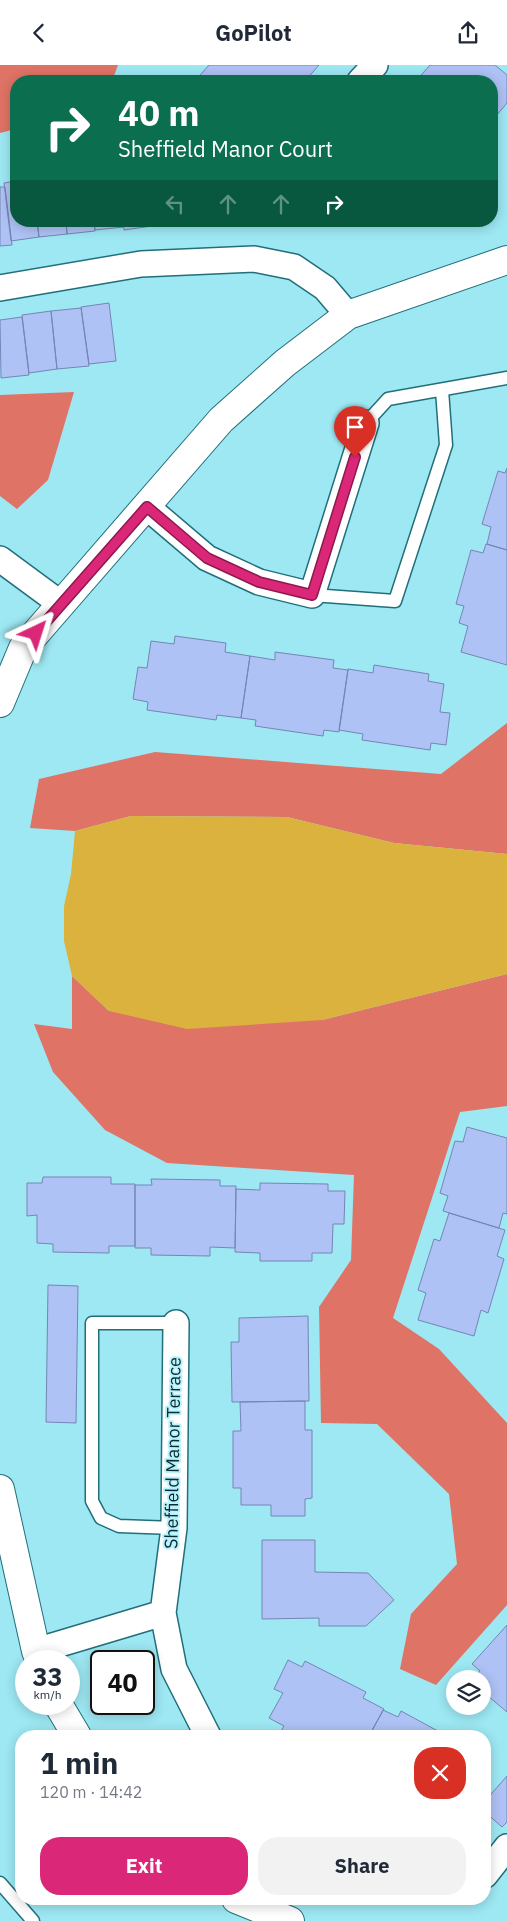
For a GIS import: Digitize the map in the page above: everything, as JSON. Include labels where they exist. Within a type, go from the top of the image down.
[{"type":"street","points":[[365,75],[374,65]]},
{"type":"street","points":[[0,288],[141,264],[254,259],[294,267],[325,288],[348,315]]},
{"type":"street","points":[[0,703],[23,648],[221,420],[285,363],[348,315],[507,260]]},
{"type":"street","points":[[147,507],[207,558],[259,582],[312,595],[366,423]]},
{"type":"street","points":[[0,559],[61,604]]},
{"type":"street","name":"Sheffield Manor Terrace","points":[[176,1323],[174,1528],[163,1613],[174,1669],[205,1730]]},
{"type":"street","points":[[0,1489],[37,1650]]},
{"type":"street","points":[[55,1650],[163,1613]]},
{"type":"street","points":[[65,1715],[73,1730]]},
{"type":"street","points":[[491,1867],[507,1847]]},
{"type":"street","points":[[251,1905],[290,1921]]},
{"type":"lane","points":[[366,423],[388,399],[507,379]]},
{"type":"lane","points":[[312,595],[395,601],[446,445],[442,390]]},
{"type":"lane","points":[[174,1528],[119,1526],[101,1518],[92,1501],[92,1323],[176,1323]]},
{"type":"lane","points":[[0,1883],[15,1900]]},
{"type":"lane","points":[[19,1905],[33,1921]]},
{"type":"shaded area","points":[[0,65],[118,65],[114,75],[10,75],[10,130],[0,133]]},
{"type":"shaded area","points":[[74,392],[48,480],[17,509],[0,496],[0,395]]},
{"type":"shaded area","points":[[507,723],[507,854],[394,843],[287,817],[131,816],[75,831],[30,828],[39,779],[155,752],[441,774]]},
{"type":"shaded area","points":[[131,816],[287,817],[394,843],[507,854],[507,974],[322,1020],[187,1029],[109,1011],[72,976],[64,941],[64,906],[71,874],[75,831]]},
{"type":"shaded area","points":[[507,974],[507,1106],[460,1112],[393,1318],[439,1349],[507,1423],[507,1605],[449,1670],[446,1670],[446,1674],[436,1685],[400,1669],[411,1614],[457,1564],[449,1494],[377,1424],[321,1423],[319,1307],[351,1260],[354,1175],[167,1163],[105,1130],[53,1072],[34,1024],[72,1029],[72,976],[109,1011],[322,1020]]},
{"type":"building","points":[[209,65],[319,65],[310,75],[200,75]]},
{"type":"building","points":[[430,65],[495,65],[507,75],[507,103],[498,114],[498,75],[421,75]]},
{"type":"building","points":[[10,182],[10,227],[38,227],[39,237],[11,241],[4,183]]},
{"type":"building","points":[[0,187],[5,187],[12,245],[0,246]]},
{"type":"building","points":[[38,227],[66,227],[67,234],[39,237]]},
{"type":"building","points":[[66,227],[95,227],[95,231],[67,234]]},
{"type":"building","points":[[95,227],[124,227],[95,230]]},
{"type":"building","points":[[124,227],[145,227],[124,230]]},
{"type":"building","points":[[109,303],[116,361],[89,364],[81,307]]},
{"type":"building","points":[[81,308],[89,366],[57,369],[51,311]]},
{"type":"building","points":[[51,311],[57,369],[29,373],[22,315]]},
{"type":"building","points":[[22,317],[29,375],[1,378],[0,320]]},
{"type":"building","points":[[507,468],[507,550],[487,544],[491,527],[482,524],[498,471],[505,473]]},
{"type":"building","points":[[486,544],[507,550],[507,665],[461,652],[468,626],[459,623],[464,606],[456,604],[471,550],[483,553]]},
{"type":"building","points":[[175,636],[226,643],[225,652],[250,656],[241,718],[217,715],[216,720],[147,710],[148,702],[133,699],[138,667],[147,668],[151,641],[174,644]]},
{"type":"building","points":[[275,652],[334,660],[333,668],[348,670],[339,732],[324,730],[323,736],[255,726],[256,720],[241,718],[250,656],[275,660]]},
{"type":"building","points":[[374,665],[429,674],[428,681],[444,684],[440,712],[450,713],[446,745],[431,743],[430,750],[362,740],[363,734],[339,730],[348,669],[373,673]]},
{"type":"building","points":[[467,1127],[507,1138],[507,1214],[503,1213],[499,1228],[443,1211],[448,1196],[440,1193],[455,1141],[463,1142]]},
{"type":"building","points":[[43,1177],[111,1177],[111,1184],[135,1184],[135,1246],[109,1246],[109,1253],[53,1252],[53,1244],[37,1243],[37,1215],[27,1216],[27,1183],[42,1183]]},
{"type":"building","points":[[151,1179],[220,1180],[220,1186],[236,1186],[235,1248],[210,1247],[210,1256],[151,1255],[151,1248],[135,1248],[135,1185],[152,1185]]},
{"type":"building","points":[[260,1183],[328,1184],[328,1191],[345,1191],[344,1224],[333,1224],[332,1253],[312,1253],[312,1261],[260,1261],[260,1253],[235,1252],[236,1189],[260,1190]]},
{"type":"building","points":[[449,1213],[505,1230],[497,1256],[504,1259],[488,1313],[481,1310],[474,1336],[418,1320],[426,1293],[418,1290],[434,1239],[440,1241]]},
{"type":"building","points":[[48,1285],[78,1286],[76,1423],[46,1422]]},
{"type":"building","points":[[308,1316],[309,1401],[232,1402],[231,1342],[239,1342],[239,1318]]},
{"type":"building","points":[[305,1401],[305,1430],[312,1430],[312,1498],[305,1499],[305,1516],[271,1516],[271,1505],[241,1505],[241,1488],[233,1488],[233,1431],[241,1431],[240,1402]]},
{"type":"building","points":[[262,1540],[315,1540],[315,1572],[368,1573],[394,1600],[366,1626],[319,1626],[319,1618],[262,1619]]},
{"type":"building","points":[[507,1625],[507,1712],[491,1699],[491,1670],[479,1670],[472,1664]]},
{"type":"building","points":[[288,1660],[302,1667],[305,1661],[366,1692],[363,1698],[384,1709],[372,1730],[282,1730],[284,1726],[269,1718],[283,1693],[274,1689]]},
{"type":"building","points":[[383,1710],[398,1717],[401,1711],[436,1730],[372,1730]]},
{"type":"building","points":[[507,1776],[507,1822],[502,1827],[491,1817],[491,1794]]},
{"type":"route","points":[[36,633],[147,507],[207,558],[259,582],[312,595],[355,457]]}]
